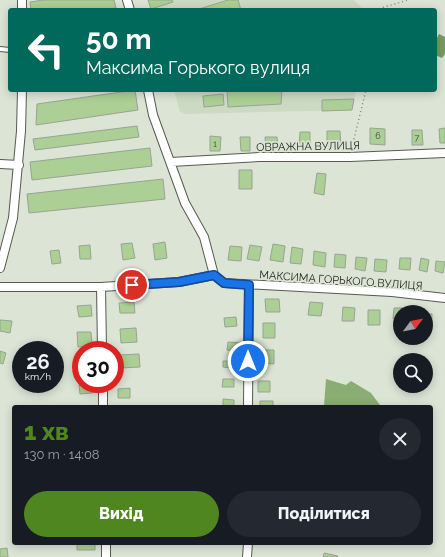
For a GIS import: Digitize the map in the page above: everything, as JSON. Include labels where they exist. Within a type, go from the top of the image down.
[{"type":"street","points":[[0,268],[13,218],[19,165],[22,92]]},
{"type":"street","points":[[0,287],[101,287],[179,282],[214,275],[204,237],[186,203],[153,115],[148,92]]},
{"type":"street","name":"ОВРАЖНА ВУЛИЦЯ","points":[[171,162],[260,157],[350,157],[445,153]]},
{"type":"street","points":[[0,164],[19,165]]},
{"type":"street","name":"МАКСИМА ГОРЬКОГО ВУЛИЦЯ","points":[[214,275],[224,283],[392,292],[445,298]]},
{"type":"street","points":[[248,405],[249,285]]},
{"type":"street","points":[[101,287],[102,341]]},
{"type":"street","points":[[102,393],[103,405]]},
{"type":"street","points":[[106,545],[106,557]]},
{"type":"street","points":[[248,545],[248,557]]},
{"type":"path","points":[[381,8],[408,0]]},
{"type":"path","points":[[350,157],[366,92]]},
{"type":"shaded area","points":[[148,0],[354,0],[362,8],[150,8]]},
{"type":"shaded area","points":[[439,34],[445,37],[445,54],[442,58],[437,56],[437,38]]},
{"type":"shaded area","points":[[175,92],[356,92],[352,110],[186,114],[180,112]]},
{"type":"shaded area","points":[[326,379],[346,385],[351,381],[371,393],[380,405],[324,405]]},
{"type":"building","points":[[43,0],[114,0],[116,8],[31,8],[30,2]]},
{"type":"building","points":[[148,0],[172,0],[173,2],[154,8],[151,8]]},
{"type":"building","points":[[228,0],[238,0],[240,8],[202,8]]},
{"type":"building","points":[[121,92],[135,92],[138,110],[36,125],[37,104]]},
{"type":"building","points":[[227,92],[282,92],[281,104],[228,107]]},
{"type":"building","points":[[223,94],[224,105],[204,107],[203,96]]},
{"type":"building","points":[[354,99],[352,110],[322,111],[322,100]]},
{"type":"building","points":[[137,126],[139,137],[35,150],[33,139]]},
{"type":"building","points":[[370,128],[385,129],[385,145],[370,144]]},
{"type":"building","points":[[445,128],[445,143],[440,143],[439,129]]},
{"type":"building","points":[[412,130],[422,130],[423,145],[412,145]]},
{"type":"building","points":[[327,131],[340,131],[341,146],[327,146]]},
{"type":"building","points":[[300,132],[310,132],[310,148],[299,147]]},
{"type":"building","points":[[210,136],[221,137],[220,151],[210,151]]},
{"type":"building","points":[[240,137],[250,137],[250,151],[241,151]]},
{"type":"building","points":[[265,137],[277,137],[278,149],[266,149]]},
{"type":"building","points":[[150,148],[152,166],[32,180],[30,162]]},
{"type":"building","points":[[239,170],[252,170],[252,189],[239,189]]},
{"type":"building","points":[[317,173],[326,174],[324,195],[314,193]]},
{"type":"building","points":[[163,179],[165,199],[29,213],[27,194]]},
{"type":"building","points":[[165,242],[167,258],[155,260],[153,244]]},
{"type":"building","points":[[132,243],[135,258],[123,260],[121,244]]},
{"type":"building","points":[[273,244],[285,246],[283,262],[270,260]]},
{"type":"building","points":[[90,245],[91,259],[80,259],[79,246]]},
{"type":"building","points":[[250,245],[262,247],[259,261],[247,259]]},
{"type":"building","points":[[230,246],[242,247],[241,261],[228,260]]},
{"type":"building","points":[[292,247],[303,249],[301,264],[290,263]]},
{"type":"building","points":[[59,250],[61,263],[52,264],[50,251]]},
{"type":"building","points":[[314,251],[326,253],[325,267],[313,265]]},
{"type":"building","points":[[335,254],[346,255],[345,268],[334,267]]},
{"type":"building","points":[[356,257],[367,258],[365,271],[355,269]]},
{"type":"building","points":[[400,258],[411,258],[410,270],[399,269]]},
{"type":"building","points":[[421,258],[429,260],[427,272],[419,270]]},
{"type":"building","points":[[375,259],[387,260],[386,272],[374,271]]},
{"type":"building","points":[[436,261],[445,262],[443,273],[435,271]]},
{"type":"building","points":[[265,299],[279,299],[280,312],[266,312]]},
{"type":"building","points":[[134,302],[135,313],[120,313],[119,303]]},
{"type":"building","points":[[310,302],[323,303],[321,316],[308,315]]},
{"type":"building","points":[[91,305],[92,316],[79,317],[77,306]]},
{"type":"building","points":[[343,307],[355,308],[354,321],[342,321]]},
{"type":"building","points":[[368,310],[380,310],[380,325],[368,325]]},
{"type":"building","points":[[236,317],[237,326],[225,327],[224,318]]},
{"type":"building","points":[[0,320],[12,321],[10,333],[0,331]]},
{"type":"building","points":[[263,323],[275,323],[275,338],[263,338]]},
{"type":"building","points":[[136,328],[137,342],[124,343],[124,341],[121,341],[120,329]]},
{"type":"building","points":[[77,332],[91,332],[92,341],[78,341]]},
{"type":"building","points":[[228,342],[241,343],[241,351],[227,350]]},
{"type":"building","points":[[260,350],[274,350],[274,364],[260,363]]},
{"type":"building","points":[[0,351],[6,353],[3,364],[0,363]]},
{"type":"building","points":[[139,354],[140,367],[124,368],[124,355]]},
{"type":"building","points":[[223,361],[231,361],[231,368],[223,367]]},
{"type":"building","points":[[223,379],[234,379],[234,387],[222,387]]},
{"type":"building","points":[[258,381],[270,381],[270,392],[258,392]]},
{"type":"building","points":[[124,388],[130,388],[130,398],[118,398],[118,393],[124,393]]},
{"type":"building","points":[[223,399],[234,400],[234,405],[223,405]]},
{"type":"building","points":[[260,401],[273,401],[273,405],[260,405]]},
{"type":"building","points":[[77,545],[95,545],[95,550],[77,550]]},
{"type":"building","points":[[7,548],[8,557],[0,557],[0,549]]},
{"type":"building","points":[[324,553],[338,556],[323,557]]},
{"type":"route","points":[[132,285],[179,282],[214,275],[224,283],[249,285],[248,361]]}]
